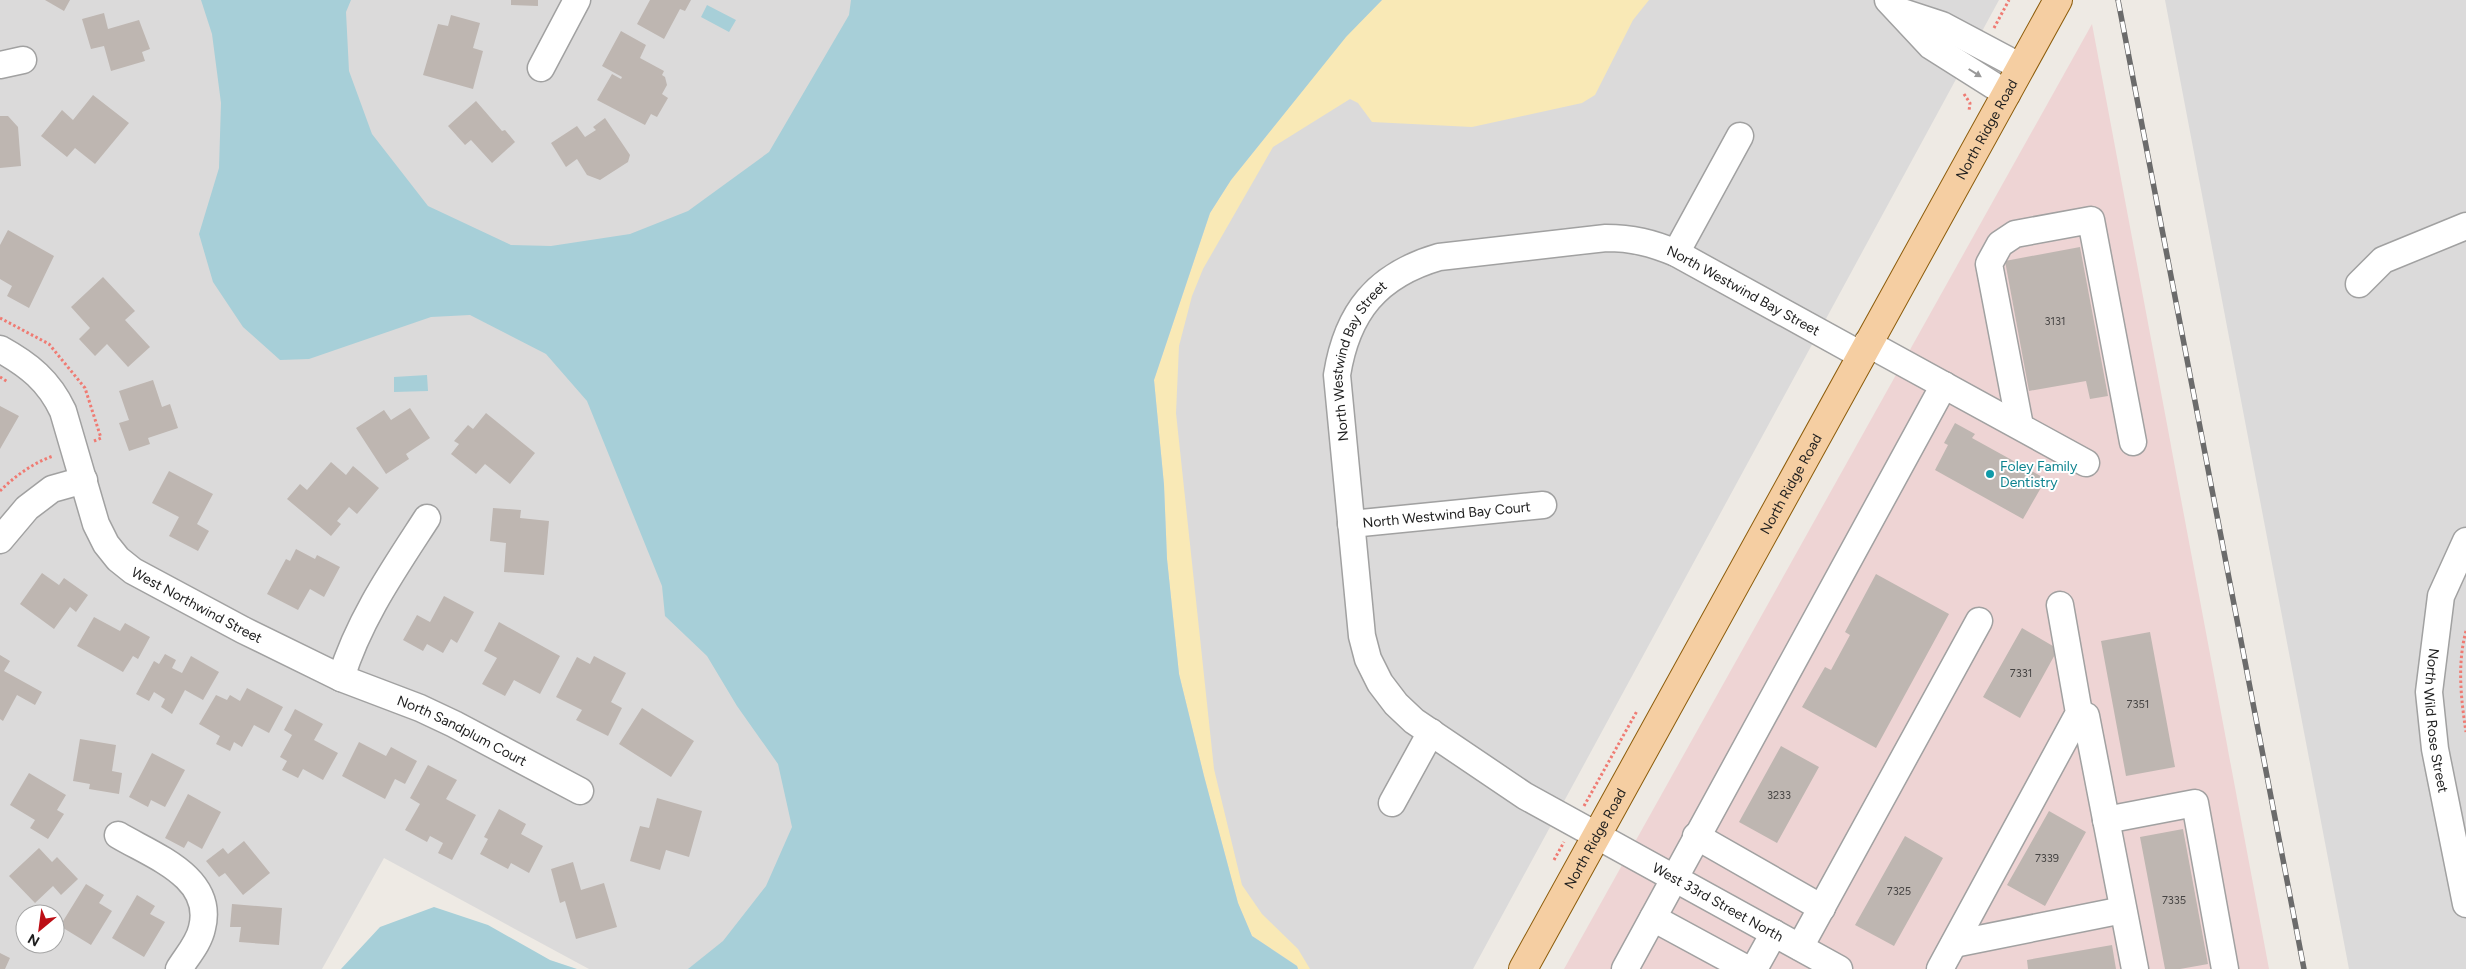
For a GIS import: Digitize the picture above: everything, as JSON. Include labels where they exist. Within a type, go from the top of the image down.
[{"type":"main road","name":"North Ridge Road","points":[[1523,969],[1586,829],[1864,349],[2058,0]]},
{"type":"street","points":[[541,68],[578,0]]},
{"type":"street","points":[[1893,5],[1931,46],[1949,42],[1983,47],[2021,67]]},
{"type":"street","points":[[1949,42],[1970,70],[2007,94]]},
{"type":"street","points":[[1676,253],[1740,136]]},
{"type":"street","points":[[2020,426],[1989,264],[2000,244],[2015,234],[2091,220],[2133,442]]},
{"type":"street","points":[[2359,284],[2383,260],[2466,226]]},
{"type":"street","name":"North Westwind Bay Street","points":[[1586,829],[1525,796],[1431,732],[1396,704],[1380,683],[1368,659],[1362,636],[1337,375],[1340,354],[1347,332],[1358,311],[1375,291],[1394,276],[1418,263],[1439,257],[1606,238],[1630,238],[1653,243],[1864,349],[1944,385],[2086,463]]},
{"type":"street","name":"West Northwind Street","points":[[0,349],[28,365],[42,377],[55,394],[63,411],[60,450],[84,480],[96,524],[106,544],[118,559],[133,571],[243,630],[341,678]]},
{"type":"street","points":[[1625,969],[1944,385]]},
{"type":"street","points":[[0,540],[27,508],[52,489],[84,480]]},
{"type":"street","name":"North Westwind Bay Court","points":[[1351,524],[1544,505]]},
{"type":"street","points":[[341,678],[350,649],[382,586],[427,518]]},
{"type":"street","name":"North Wild Rose Street","points":[[2466,541],[2441,596],[2429,692],[2435,749],[2463,874],[2466,904]]},
{"type":"street","points":[[1942,968],[2080,712],[2060,605]]},
{"type":"street","points":[[1800,948],[1979,621]]},
{"type":"street","name":"North Sandplum Court","points":[[341,678],[420,708],[454,724],[580,791]]},
{"type":"street","points":[[2080,712],[2086,716],[2135,969]]},
{"type":"street","points":[[1392,803],[1431,732]]},
{"type":"street","points":[[2106,820],[2195,803],[2225,969]]},
{"type":"street","name":"West 33rd Street North","points":[[1586,829],[1839,969]]},
{"type":"street","points":[[118,835],[185,875],[196,886],[202,898],[204,914],[202,930],[179,969]]},
{"type":"street","points":[[1696,836],[1822,908]]},
{"type":"street","points":[[1954,944],[2123,910]]},
{"type":"street","points":[[1653,918],[1747,969]]},
{"type":"street","points":[[1754,969],[1774,933]]},
{"type":"path","points":[[1983,47],[2009,0]]},
{"type":"path","points":[[1969,113],[1970,104],[1960,89],[1970,70]]},
{"type":"path","points":[[0,377],[16,387]]},
{"type":"path","points":[[0,491],[11,480],[60,450],[101,438]]},
{"type":"path","points":[[2466,631],[2462,646],[2461,695],[2466,732]]},
{"type":"path","points":[[1554,860],[1586,829],[1638,710]]},
{"type":"shaded area","points":[[0,0],[1999,0],[1473,969],[589,969],[384,858],[322,969],[0,969]]},
{"type":"shaded area","points":[[2165,0],[2466,0],[2466,969],[2349,969]]},
{"type":"shaded area","points":[[2092,24],[2269,969],[1564,969]]},
{"type":"sand","points":[[1382,0],[1649,0],[1633,20],[1595,95],[1582,103],[1472,127],[1372,122],[1358,103],[1350,99],[1273,147],[1203,269],[1192,296],[1179,346],[1176,413],[1214,769],[1242,885],[1262,914],[1298,949],[1310,969],[1298,969],[1297,966],[1252,936],[1238,903],[1179,674],[1167,559],[1164,485],[1154,380],[1210,213],[1231,180],[1346,36]]},
{"type":"water","points":[[201,0],[351,0],[346,12],[349,71],[372,134],[428,206],[511,245],[551,246],[630,234],[688,211],[769,152],[849,15],[851,0],[1382,0],[1346,37],[1231,180],[1210,213],[1154,380],[1164,485],[1167,559],[1179,674],[1238,903],[1252,936],[1297,966],[1298,969],[688,969],[723,941],[766,886],[792,827],[778,764],[737,706],[707,656],[665,616],[662,586],[587,401],[546,354],[470,315],[431,317],[309,359],[280,360],[243,327],[213,282],[199,234],[219,168],[221,103],[212,34]]},
{"type":"water","points":[[707,5],[736,20],[729,32],[701,17]]},
{"type":"water","points":[[427,375],[428,391],[394,392],[394,377]]},
{"type":"water","points":[[434,907],[488,925],[550,960],[577,969],[341,969],[380,927]]},
{"type":"building","points":[[45,0],[70,0],[64,11]]},
{"type":"building","points":[[511,0],[538,0],[538,6],[511,5]]},
{"type":"building","points":[[650,0],[691,0],[685,11],[680,9],[664,39],[637,24]]},
{"type":"building","points":[[104,13],[108,29],[139,20],[150,49],[142,52],[145,61],[111,71],[104,46],[91,49],[82,19]]},
{"type":"building","points":[[451,15],[480,23],[473,48],[483,51],[473,89],[423,75],[438,24],[448,26]]},
{"type":"building","points":[[621,31],[646,45],[640,58],[664,71],[662,75],[665,77],[667,85],[662,94],[668,98],[657,117],[651,114],[645,125],[597,100],[612,74],[621,79],[622,77],[602,66]]},
{"type":"building","points":[[93,95],[129,123],[95,164],[75,148],[67,157],[41,136],[62,110],[73,120]]},
{"type":"building","points":[[476,101],[502,131],[505,130],[515,142],[492,163],[471,140],[465,145],[448,126]]},
{"type":"building","points":[[0,116],[8,116],[18,127],[21,166],[0,168]]},
{"type":"building","points":[[605,118],[630,155],[628,162],[600,180],[587,175],[577,159],[566,167],[551,143],[577,126],[585,137],[596,130],[593,127]]},
{"type":"building","points":[[8,230],[54,256],[29,308],[7,296],[12,286],[0,279],[0,245]]},
{"type":"building","points":[[2080,247],[2108,396],[2090,399],[2086,381],[2029,391],[2005,261]]},
{"type":"building","points":[[103,277],[135,311],[125,320],[150,347],[128,367],[107,344],[95,356],[79,339],[90,328],[71,307]]},
{"type":"building","points":[[153,380],[162,407],[170,404],[178,428],[148,438],[150,444],[129,451],[119,423],[129,420],[119,391]]},
{"type":"building","points":[[0,406],[19,416],[0,449]]},
{"type":"building","points":[[410,408],[430,438],[406,454],[409,459],[386,474],[356,428],[384,410],[391,420]]},
{"type":"building","points":[[486,413],[535,453],[510,484],[485,464],[476,474],[451,454],[459,444],[454,441],[468,425],[473,429]]},
{"type":"building","name":"Foley Family Dentistry","points":[[1955,423],[1975,434],[1972,438],[2046,479],[2023,519],[1935,470],[1948,445],[1944,443]]},
{"type":"building","points":[[331,462],[346,475],[353,466],[379,488],[357,514],[349,507],[337,521],[341,524],[331,536],[287,499],[300,484],[307,490]]},
{"type":"building","points":[[169,471],[213,494],[197,524],[209,531],[198,551],[169,536],[179,517],[152,503]]},
{"type":"building","points":[[493,508],[521,510],[520,518],[549,521],[544,575],[504,572],[506,543],[490,541]]},
{"type":"building","points":[[296,549],[315,559],[317,555],[340,567],[324,597],[310,589],[298,610],[267,594],[286,559],[290,561]]},
{"type":"building","points":[[42,573],[59,585],[64,578],[88,595],[76,612],[70,607],[54,629],[20,604]]},
{"type":"building","points":[[1876,574],[1949,614],[1876,748],[1802,707],[1825,667],[1831,670],[1850,635],[1845,632]]},
{"type":"building","points":[[444,596],[474,612],[457,643],[451,639],[443,653],[427,644],[423,651],[403,640],[417,615],[430,622]]},
{"type":"building","points":[[94,617],[120,631],[125,623],[150,637],[138,659],[133,656],[123,672],[77,646]]},
{"type":"building","points":[[499,622],[560,656],[540,694],[514,680],[505,696],[482,684],[497,658],[484,651]]},
{"type":"building","points":[[2022,628],[2058,649],[2020,718],[1983,697]]},
{"type":"building","points":[[2150,632],[2175,767],[2126,776],[2101,641]]},
{"type":"building","points":[[165,654],[176,660],[172,668],[182,673],[191,656],[219,672],[203,700],[185,690],[172,714],[161,707],[165,699],[154,692],[149,701],[136,694],[154,661],[159,664]]},
{"type":"building","points":[[0,655],[10,661],[4,671],[42,692],[35,705],[17,695],[3,721],[0,719]]},
{"type":"building","points":[[594,656],[626,673],[611,702],[622,708],[608,736],[576,720],[582,710],[556,697],[577,657],[590,664]]},
{"type":"building","points":[[247,688],[283,707],[269,733],[254,725],[242,747],[234,742],[230,751],[216,744],[220,736],[199,724],[216,695],[227,700],[230,695],[240,701]]},
{"type":"building","points":[[642,708],[694,741],[671,777],[619,744]]},
{"type":"building","points":[[295,709],[323,724],[314,740],[338,753],[323,780],[303,769],[298,778],[282,770],[287,761],[280,757],[292,735],[284,730]]},
{"type":"building","points":[[80,739],[116,745],[112,771],[122,773],[119,794],[89,789],[90,784],[73,781]]},
{"type":"building","points":[[359,742],[386,756],[391,747],[417,761],[405,784],[395,779],[385,799],[342,776]]},
{"type":"building","points":[[1781,746],[1819,767],[1777,843],[1739,822]]},
{"type":"building","points":[[152,753],[185,770],[165,807],[151,800],[148,807],[129,797]]},
{"type":"building","points":[[428,765],[457,780],[446,799],[476,815],[452,860],[438,853],[443,843],[430,836],[427,842],[405,830],[420,804],[410,798]]},
{"type":"building","points":[[29,773],[66,795],[57,810],[64,814],[48,839],[30,828],[35,820],[10,805]]},
{"type":"building","points":[[188,794],[221,812],[202,849],[188,841],[184,848],[165,838]]},
{"type":"building","points":[[657,798],[702,811],[689,857],[666,850],[660,870],[630,861],[640,826],[649,828]]},
{"type":"building","points":[[499,809],[526,824],[521,834],[543,846],[529,873],[511,863],[508,869],[480,854],[488,839],[484,837]]},
{"type":"building","points":[[2049,811],[2086,832],[2045,906],[2007,885]]},
{"type":"building","points":[[2183,829],[2208,964],[2180,969],[2165,969],[2140,837]]},
{"type":"building","points":[[1905,836],[1943,858],[1894,946],[1855,925]]},
{"type":"building","points":[[244,841],[270,873],[243,895],[225,873],[219,877],[206,861],[223,848],[228,854]]},
{"type":"building","points":[[39,848],[52,862],[57,857],[78,879],[61,895],[53,886],[35,903],[9,876]]},
{"type":"building","points":[[573,862],[581,890],[604,883],[617,927],[576,939],[565,901],[560,903],[551,869]]},
{"type":"building","points":[[86,884],[104,895],[99,903],[112,911],[91,945],[65,929],[65,918]]},
{"type":"building","points":[[137,895],[155,906],[150,914],[165,922],[144,957],[112,938]]},
{"type":"building","points":[[232,904],[282,908],[279,945],[239,942],[241,927],[230,927]]},
{"type":"building","points":[[2112,945],[2116,969],[2028,969],[2027,960]]},
{"type":"building","points":[[0,953],[10,958],[5,969],[0,969]]},
{"type":"railway","points":[[2118,0],[2304,969]]},
{"type":"place","name":"Foley Family Dentistry","points":[[1990,474]]}]
